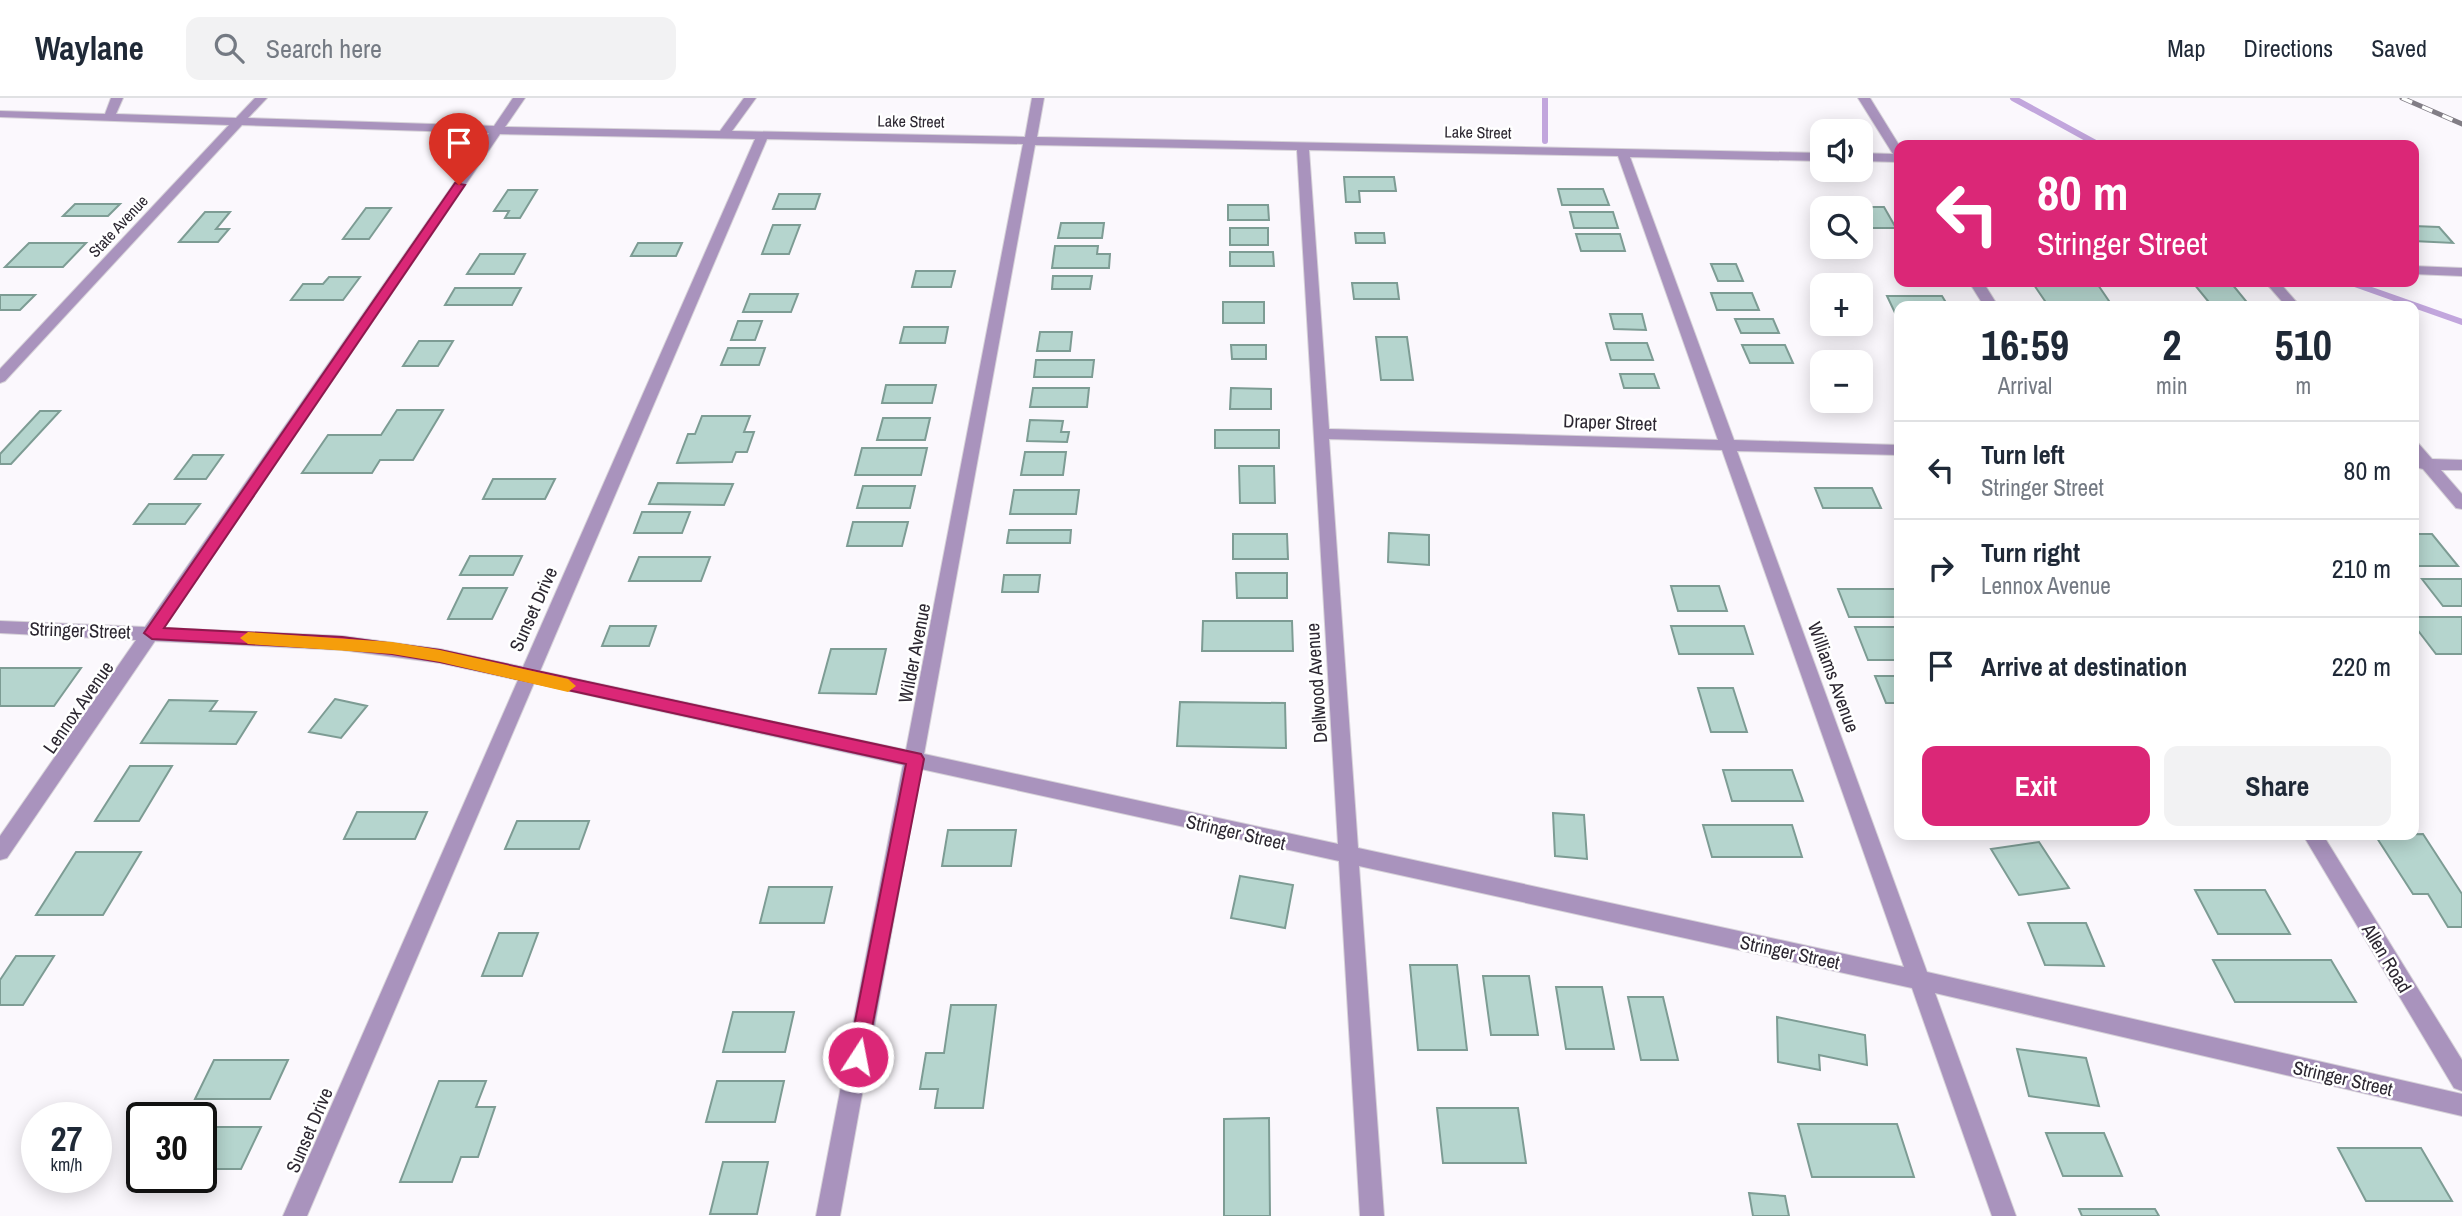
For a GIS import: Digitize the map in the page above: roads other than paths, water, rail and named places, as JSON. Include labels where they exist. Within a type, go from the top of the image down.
[{"type":"street","points":[[109,118],[117,98]]},
{"type":"street","name":"State Avenue","points":[[0,378],[261,98]]},
{"type":"street","name":"Lennox Avenue","points":[[0,852],[519,98]]},
{"type":"street","points":[[723,135],[750,98]]},
{"type":"street","name":"Wilder Avenue","points":[[828,1216],[1038,98]]},
{"type":"street","points":[[1864,98],[1894,148]]},
{"type":"street","name":"Lake Street","points":[[0,114],[497,130],[1810,157]]},
{"type":"street","name":"Sunset Drive","points":[[295,1216],[762,136]]},
{"type":"street","name":"Dellwood Avenue","points":[[1303,146],[1372,1216]]},
{"type":"street","name":"Williams Avenue","points":[[1623,153],[2004,1216]]},
{"type":"street","points":[[1873,157],[1894,156]]},
{"type":"street","points":[[2419,270],[2462,272]]},
{"type":"street","points":[[2276,287],[2289,301]]},
{"type":"street","name":"Draper Street","points":[[1321,433],[1894,450]]},
{"type":"street","points":[[2421,464],[2462,465]]},
{"type":"street","points":[[2421,464],[2462,504]]},
{"type":"street","name":"Stringer Street","points":[[0,627],[342,643],[392,648],[915,759],[1349,857],[1921,980],[2462,1105]]},
{"type":"street","name":"Allen Road","points":[[2316,840],[2462,1080]]},
{"type":"waterway","points":[[1545,98],[1545,141]]},
{"type":"waterway","points":[[2013,98],[2090,140]]},
{"type":"waterway","points":[[2363,287],[2403,301]]},
{"type":"waterway","points":[[2419,307],[2462,322]]},
{"type":"railway","points":[[2402,98],[2462,124]]}]
